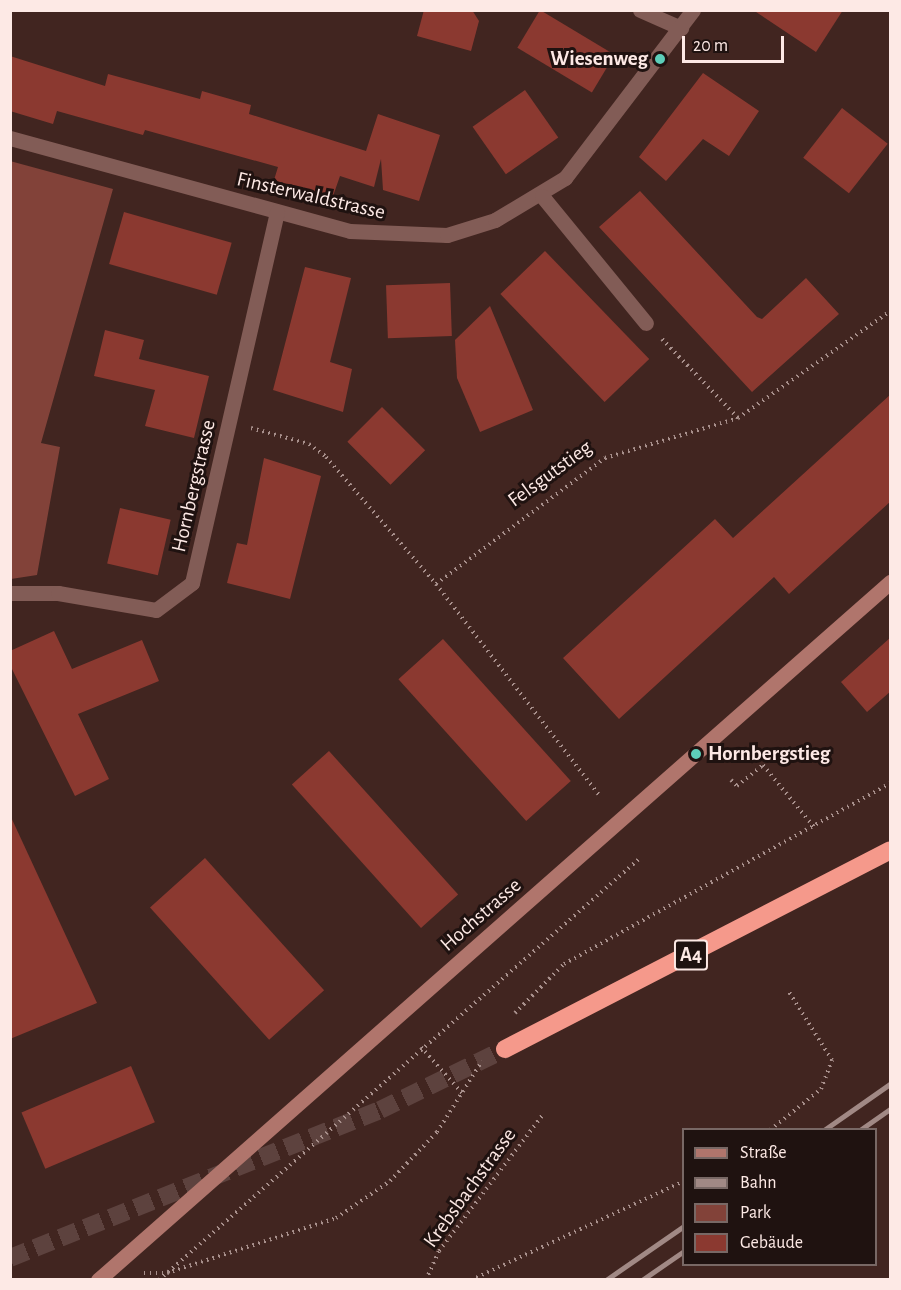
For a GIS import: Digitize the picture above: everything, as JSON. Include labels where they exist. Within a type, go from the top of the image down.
[{"type":"highway","name":"A4","points":[[505,1049],[888,852]]},
{"type":"street","points":[[640,10],[681,28]]},
{"type":"street","name":"Finsterwaldstrasse","points":[[10,138],[350,231],[447,235],[495,220],[542,196],[590,152],[693,10]]},
{"type":"street","points":[[542,196],[646,323]]},
{"type":"street","name":"Hornbergstrasse","points":[[10,592],[58,593],[156,610],[192,583],[231,423],[277,212]]},
{"type":"street","name":"Hochstrasse","points":[[98,1280],[891,582]]},
{"type":"path","name":"Felsgutstieg","points":[[436,584],[605,458],[738,418],[891,311]]},
{"type":"path","points":[[646,323],[738,418]]},
{"type":"path","points":[[231,423],[309,444],[436,584],[599,795]]},
{"type":"path","points":[[731,780],[737,786],[763,765],[814,827]]},
{"type":"path","points":[[159,1280],[421,1047],[640,858]]},
{"type":"path","points":[[772,1128],[821,1089],[832,1060],[789,992]]},
{"type":"path","points":[[421,1047],[462,1093]]},
{"type":"path","name":"Krebsbachstrasse","points":[[426,1280],[439,1251],[542,1116]]},
{"type":"path","points":[[471,1280],[682,1182]]},
{"type":"green space","points":[[10,161],[113,189],[41,443],[60,447],[37,575],[11,579]]},
{"type":"building","points":[[424,10],[472,10],[479,21],[471,51],[417,36]]},
{"type":"building","points":[[540,10],[615,55],[592,93],[517,48]]},
{"type":"building","points":[[753,10],[843,10],[816,52]]},
{"type":"building","points":[[10,56],[105,86],[108,74],[200,99],[202,91],[251,105],[249,114],[366,151],[378,114],[440,135],[419,201],[383,190],[381,159],[374,187],[340,176],[332,199],[274,180],[278,167],[145,130],[143,135],[57,111],[53,124],[10,111]]},
{"type":"building","points":[[703,73],[759,111],[729,156],[703,139],[666,181],[639,157]]},
{"type":"building","points":[[525,90],[558,138],[506,174],[473,127]]},
{"type":"building","points":[[842,108],[888,144],[849,193],[803,158]]},
{"type":"building","points":[[640,191],[757,317],[762,319],[806,278],[839,314],[752,392],[599,227]]},
{"type":"building","points":[[124,212],[232,243],[217,295],[109,264]]},
{"type":"building","points":[[545,251],[649,359],[605,402],[500,294]]},
{"type":"building","points":[[305,267],[351,278],[330,362],[352,369],[343,412],[273,390]]},
{"type":"building","points":[[450,283],[452,336],[388,338],[386,285]]},
{"type":"building","points":[[490,306],[533,410],[480,432],[457,378],[455,340]]},
{"type":"building","points":[[105,330],[144,340],[139,359],[209,376],[194,438],[145,426],[155,390],[94,376]]},
{"type":"building","points":[[891,394],[891,501],[789,594],[774,577],[619,719],[563,658],[715,519],[733,538]]},
{"type":"building","points":[[382,407],[425,450],[390,485],[347,442]]},
{"type":"building","points":[[264,458],[321,476],[290,599],[227,583],[237,543],[247,545]]},
{"type":"building","points":[[120,508],[171,520],[158,575],[107,564]]},
{"type":"building","points":[[54,631],[72,669],[142,640],[159,681],[78,714],[109,779],[75,796],[10,665],[10,651]]},
{"type":"building","points":[[891,637],[891,691],[867,712],[841,682]]},
{"type":"building","points":[[443,639],[571,781],[526,821],[398,679]]},
{"type":"building","points":[[329,751],[458,894],[421,928],[292,784]]},
{"type":"building","points":[[10,815],[97,1003],[10,1039]]},
{"type":"building","points":[[205,858],[324,990],[269,1040],[150,908]]},
{"type":"building","points":[[131,1066],[155,1122],[45,1169],[21,1112]]},
{"type":"tunnel","points":[[10,1258],[380,1110],[505,1049]]},
{"type":"railway","points":[[827,1128],[890,1084]]},
{"type":"railway","points":[[863,1128],[890,1109]]},
{"type":"railway","points":[[606,1280],[682,1227]]},
{"type":"railway","points":[[642,1280],[682,1252]]},
{"type":"place","name":"Wiesenweg","points":[[660,59]]},
{"type":"place","name":"Hornbergstieg","points":[[696,754]]}]
